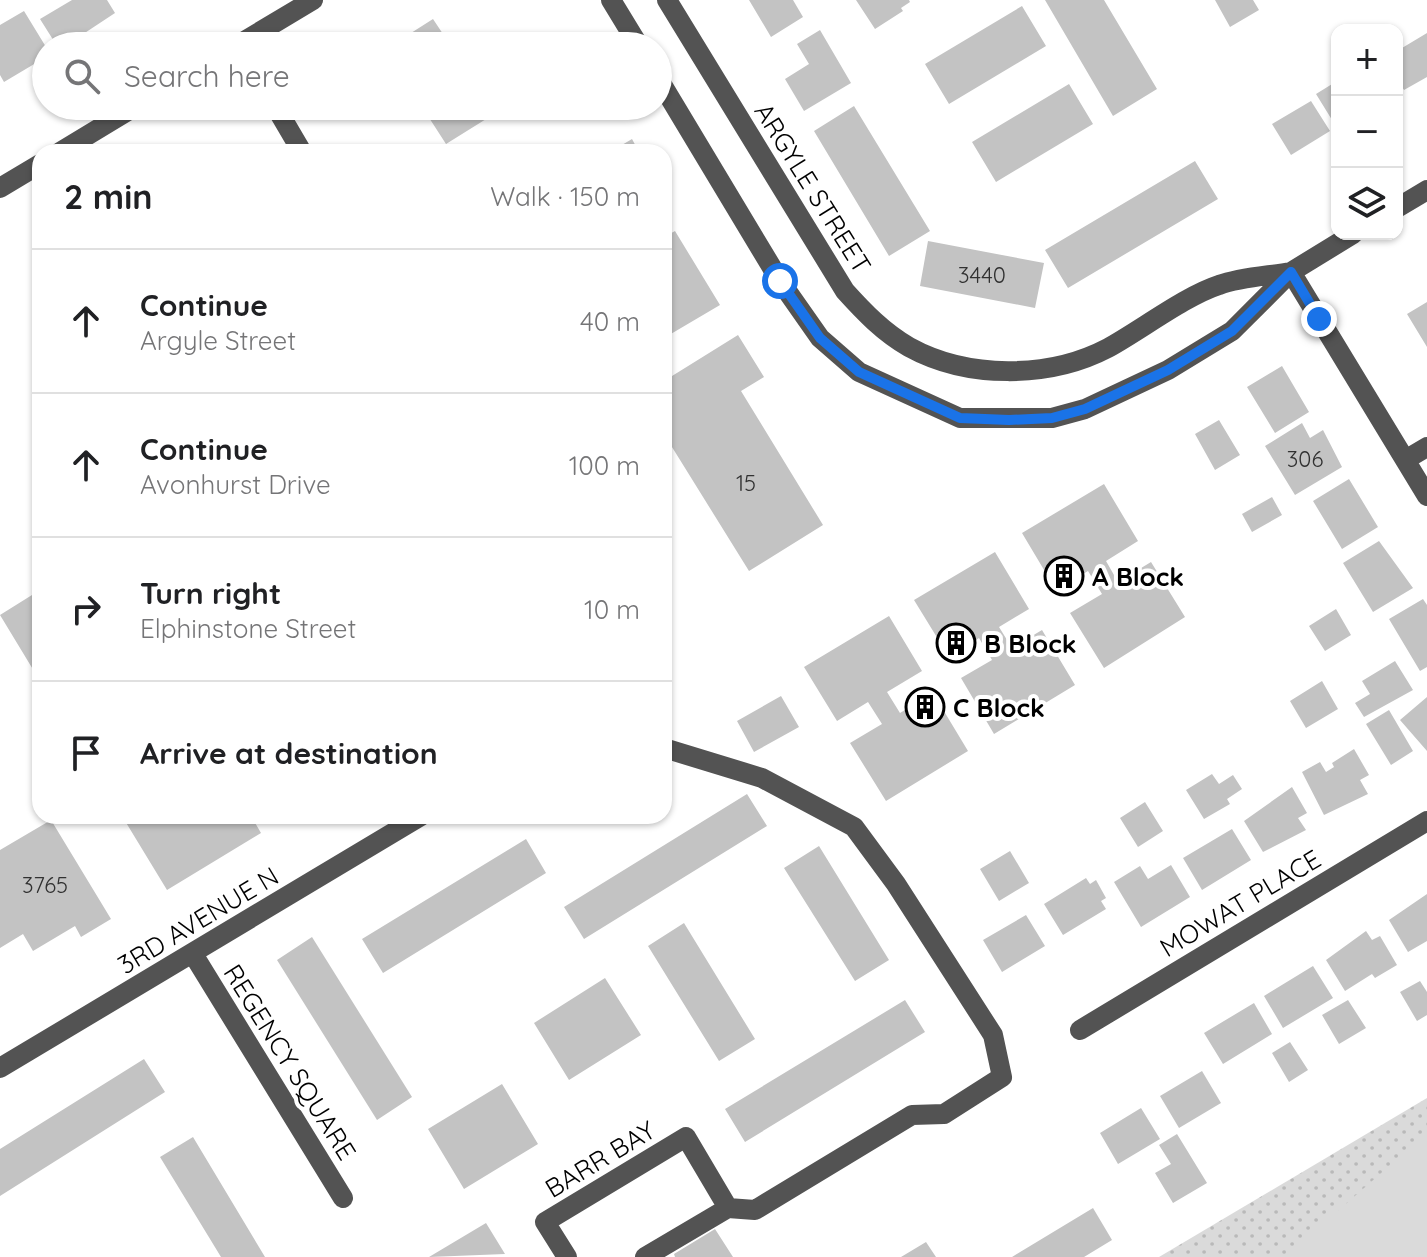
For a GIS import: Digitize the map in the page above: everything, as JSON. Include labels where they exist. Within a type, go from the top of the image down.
[{"type":"street","points":[[261,32],[313,0]]},
{"type":"street","points":[[611,0],[630,32]]},
{"type":"street","name":"ARGYLE STREET","points":[[667,0],[845,291],[874,323],[910,347],[954,364],[1008,372],[1055,367],[1105,350],[1218,285],[1291,272]]},
{"type":"street","points":[[672,101],[780,281],[820,338],[859,372],[960,418],[1052,418],[1085,409],[1168,370],[1232,331],[1291,272],[1343,240]]},
{"type":"street","points":[[73,144],[113,120]]},
{"type":"street","points":[[283,120],[297,144]]},
{"type":"street","points":[[0,188],[32,169]]},
{"type":"street","points":[[1403,204],[1427,190]]},
{"type":"street","points":[[1291,272],[1427,496]]},
{"type":"street","points":[[1405,460],[1427,447]]},
{"type":"street","points":[[645,1257],[728,1208],[755,1210],[912,1115],[944,1114],[1002,1077],[993,1035],[896,884],[854,827],[762,778],[672,750]]},
{"type":"street","name":"MOWAT PLACE","points":[[1080,1030],[1427,821]]},
{"type":"street","name":"3RD AVENUE N","points":[[0,1068],[408,824]]},
{"type":"street","name":"REGENCY SQUARE","points":[[193,954],[343,1198]]},
{"type":"street","name":"BARR BAY","points":[[567,1257],[545,1222],[686,1137],[728,1208]]},
{"type":"shaded area","points":[[1427,1098],[1427,1257],[1159,1257]]},
{"type":"shaded area","points":[[1427,1133],[1427,1257],[1285,1257]]},
{"type":"building","points":[[72,0],[107,0],[115,13],[86,32],[48,32],[40,19]]},
{"type":"building","points":[[749,0],[793,0],[803,17],[771,37]]},
{"type":"building","points":[[856,0],[910,2],[901,8],[903,11],[875,29]]},
{"type":"building","points":[[1045,0],[1104,0],[1157,89],[1113,116]]},
{"type":"building","points":[[1215,0],[1253,0],[1259,10],[1230,27]]},
{"type":"building","points":[[1022,6],[1046,46],[949,104],[925,64]]},
{"type":"building","points":[[24,11],[37,32],[32,32],[32,65],[4,82],[0,75],[0,25]]},
{"type":"building","points":[[433,19],[442,32],[413,32]]},
{"type":"building","points":[[820,30],[851,83],[804,111],[785,79],[809,64],[797,44]]},
{"type":"building","points":[[1427,33],[1427,77],[1404,90],[1403,88],[1403,47]]},
{"type":"building","points":[[1069,84],[1093,124],[996,182],[972,142]]},
{"type":"building","points":[[1331,85],[1331,118],[1316,94]]},
{"type":"building","points":[[1311,101],[1330,131],[1291,155],[1272,124]]},
{"type":"building","points":[[854,106],[930,231],[889,256],[814,131]]},
{"type":"building","points":[[431,120],[485,120],[446,144]]},
{"type":"building","points":[[1195,161],[1218,199],[1068,288],[1045,250]]},
{"type":"building","points":[[675,231],[720,305],[672,333],[672,233]]},
{"type":"building","points":[[928,241],[1044,263],[1035,308],[920,286]]},
{"type":"building","points":[[1427,302],[1427,347],[1407,314]]},
{"type":"building","points":[[738,335],[764,377],[741,391],[823,525],[749,571],[672,447],[672,376]]},
{"type":"building","points":[[1282,366],[1309,412],[1275,433],[1247,387]]},
{"type":"building","points":[[1219,420],[1240,455],[1215,470],[1195,434]]},
{"type":"building","points":[[1302,423],[1310,438],[1323,430],[1342,467],[1295,495],[1265,446]]},
{"type":"building","points":[[1349,479],[1378,527],[1342,549],[1313,501]]},
{"type":"building","name":"A Block","points":[[1104,484],[1138,541],[1106,561],[1118,582],[1151,562],[1185,617],[1104,668],[1070,613],[1102,594],[1088,571],[1056,590],[1022,533]]},
{"type":"building","points":[[1272,497],[1282,515],[1252,532],[1242,514]]},
{"type":"building","points":[[1379,541],[1413,588],[1373,612],[1343,563]]},
{"type":"building","name":"B Block","points":[[995,552],[1029,609],[999,627],[1012,648],[1042,630],[1075,685],[994,734],[961,678],[992,660],[979,638],[949,657],[914,600]]},
{"type":"building","points":[[32,595],[32,668],[0,615]]},
{"type":"building","points":[[1423,599],[1427,605],[1427,667],[1420,671],[1389,619]]},
{"type":"building","points":[[1336,609],[1351,635],[1325,651],[1309,626]]},
{"type":"building","name":"C Block","points":[[889,616],[922,671],[887,692],[900,713],[933,693],[968,751],[886,801],[850,743],[882,724],[868,702],[837,721],[804,667]]},
{"type":"building","points":[[1395,661],[1413,690],[1364,717],[1355,703],[1370,694],[1362,681]]},
{"type":"building","points":[[1322,681],[1338,709],[1306,728],[1290,701]]},
{"type":"building","points":[[781,696],[799,727],[754,752],[737,721]]},
{"type":"building","points":[[1427,697],[1427,751],[1400,720]]},
{"type":"building","points":[[1389,710],[1413,751],[1391,765],[1366,724]]},
{"type":"building","points":[[1354,749],[1369,775],[1360,780],[1368,794],[1324,815],[1302,772],[1320,762],[1326,772],[1334,767],[1332,763]]},
{"type":"building","points":[[1212,774],[1219,784],[1233,775],[1242,789],[1227,799],[1230,804],[1204,819],[1186,790]]},
{"type":"building","points":[[1292,787],[1307,813],[1298,818],[1306,830],[1263,852],[1244,821]]},
{"type":"building","points":[[747,794],[767,826],[584,939],[564,907]]},
{"type":"building","points":[[1145,802],[1163,831],[1138,847],[1120,818]]},
{"type":"building","points":[[44,824],[53,824],[111,919],[81,937],[75,926],[33,951],[23,934],[0,948],[0,850]]},
{"type":"building","points":[[127,824],[256,824],[261,833],[167,890]]},
{"type":"building","points":[[1232,829],[1251,860],[1202,890],[1183,858]]},
{"type":"building","points":[[526,839],[546,873],[383,973],[362,939]]},
{"type":"building","points":[[819,846],[889,960],[855,981],[784,868]]},
{"type":"building","points":[[1010,851],[1029,883],[999,901],[980,869]]},
{"type":"building","points":[[1171,865],[1190,897],[1141,927],[1114,882],[1140,866],[1148,879]]},
{"type":"building","points":[[1086,878],[1090,884],[1096,880],[1106,898],[1101,901],[1106,909],[1063,935],[1044,904]]},
{"type":"building","points":[[1427,894],[1427,941],[1408,952],[1389,920]]},
{"type":"building","points":[[1026,915],[1045,946],[1002,972],[983,940]]},
{"type":"building","points":[[684,923],[755,1039],[719,1061],[648,946]]},
{"type":"building","points":[[1366,931],[1372,940],[1380,936],[1397,965],[1375,978],[1372,974],[1345,991],[1326,960]]},
{"type":"building","points":[[312,937],[412,1097],[377,1120],[277,960]]},
{"type":"building","points":[[1313,966],[1333,998],[1283,1028],[1264,996]]},
{"type":"building","points":[[605,978],[641,1035],[569,1080],[534,1023]]},
{"type":"building","points":[[1420,981],[1427,992],[1427,1015],[1417,1021],[1400,992]]},
{"type":"building","points":[[905,1000],[925,1032],[745,1142],[725,1109]]},
{"type":"building","points":[[1348,1000],[1366,1028],[1339,1044],[1322,1015]]},
{"type":"building","points":[[1254,1003],[1272,1034],[1223,1064],[1204,1033]]},
{"type":"building","points":[[1290,1042],[1308,1070],[1289,1082],[1272,1053]]},
{"type":"building","points":[[144,1059],[165,1092],[0,1196],[0,1149]]},
{"type":"building","points":[[1202,1071],[1221,1103],[1179,1128],[1160,1096]]},
{"type":"building","points":[[502,1084],[538,1144],[464,1189],[428,1129]]},
{"type":"building","points":[[1141,1108],[1160,1139],[1118,1164],[1100,1133]]},
{"type":"building","points":[[1177,1134],[1207,1183],[1173,1203],[1155,1173],[1171,1164],[1159,1145]]},
{"type":"building","points":[[193,1137],[265,1257],[221,1257],[160,1157]]},
{"type":"building","points":[[1093,1208],[1112,1240],[1084,1257],[1012,1257]]},
{"type":"building","points":[[486,1223],[505,1254],[429,1257]]},
{"type":"building","points":[[715,1229],[733,1257],[675,1257],[674,1254]]},
{"type":"building","points":[[926,1242],[936,1257],[901,1257]]},
{"type":"place","name":"A Block","points":[[1064,576]]},
{"type":"place","name":"B Block","points":[[956,643]]},
{"type":"place","name":"C Block","points":[[925,707]]},
{"type":"route","points":[[780,281],[820,338],[859,372],[960,418],[1052,418],[1085,409],[1168,370],[1232,331],[1291,272],[1319,319]]}]
